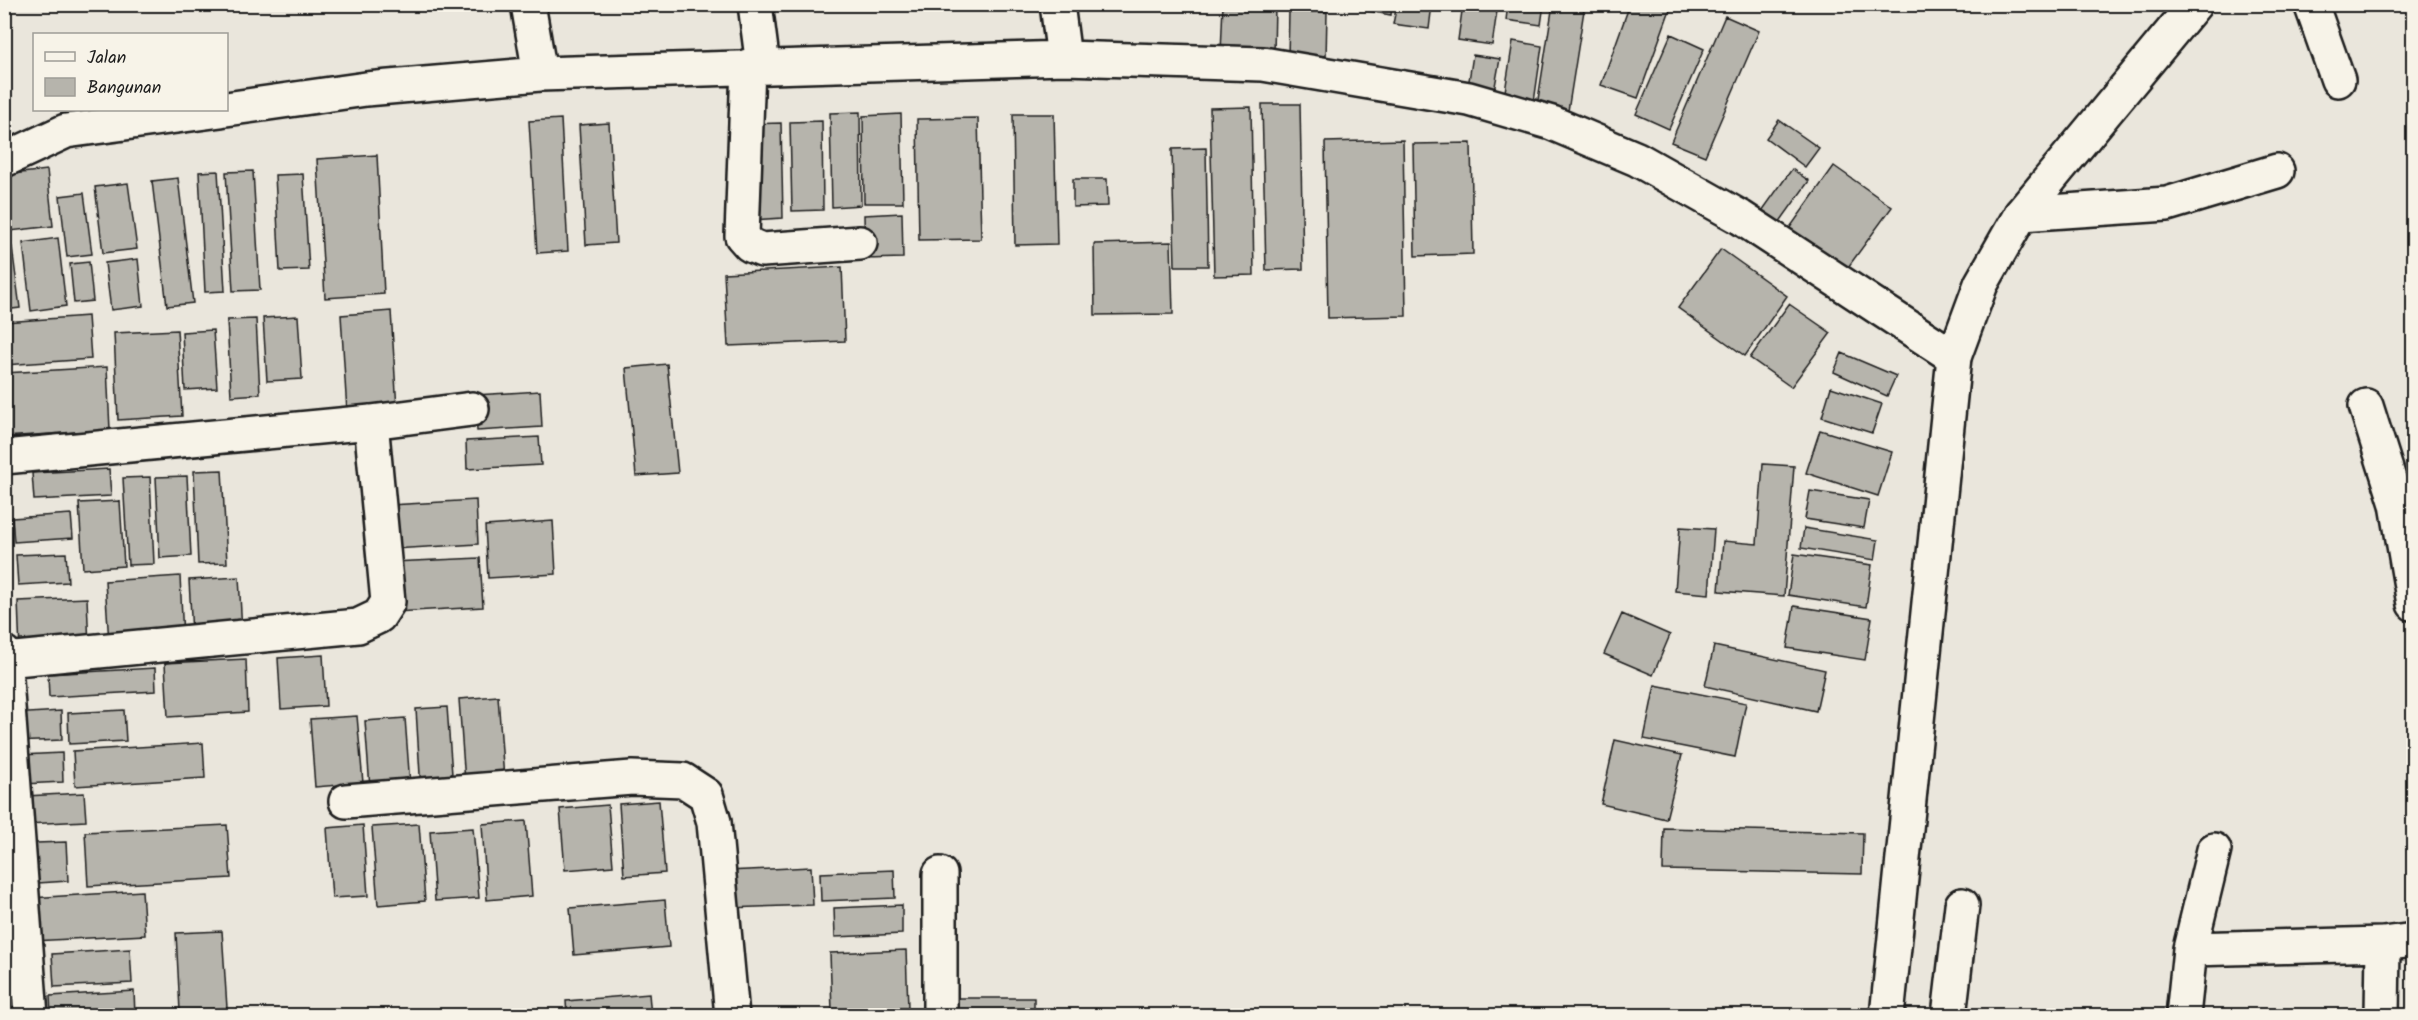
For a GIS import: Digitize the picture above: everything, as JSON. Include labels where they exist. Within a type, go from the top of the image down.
[{"type":"street","points":[[528,4],[540,74]]},
{"type":"street","points":[[755,4],[756,66],[742,236],[750,245],[762,250],[860,243]]},
{"type":"street","points":[[1057,4],[1064,58]]},
{"type":"street","points":[[1887,1016],[1954,357],[1981,284],[2021,214],[2195,4]]},
{"type":"street","points":[[2311,4],[2338,80]]},
{"type":"street","points":[[228,109],[366,89],[540,74],[1064,58],[1263,64],[1469,99],[1552,123],[1637,159],[1740,217],[1954,357]]},
{"type":"street","points":[[4,160],[66,132],[214,111]]},
{"type":"street","points":[[2021,214],[2167,204],[2277,171]]},
{"type":"street","points":[[2366,406],[2405,503],[2414,604]]},
{"type":"street","points":[[4,458],[371,422],[472,409]]},
{"type":"street","points":[[5,660],[358,626],[380,616],[388,602],[371,422]]},
{"type":"street","points":[[4,652],[15,959],[31,1016]]},
{"type":"street","points":[[346,801],[632,778],[683,780],[706,795],[714,822],[732,1016]]},
{"type":"street","points":[[2183,1016],[2190,949],[2214,850]]},
{"type":"street","points":[[940,874],[940,1016]]},
{"type":"street","points":[[1949,1016],[1962,905]]},
{"type":"street","points":[[2190,949],[2398,942],[2382,1016]]},
{"type":"building","points":[[1223,4],[1275,4],[1274,55],[1221,53]]},
{"type":"building","points":[[1369,4],[1392,4],[1391,15],[1368,11]]},
{"type":"building","points":[[1397,4],[1432,4],[1429,29],[1393,24]]},
{"type":"building","points":[[1463,4],[1498,4],[1492,45],[1458,40]]},
{"type":"building","points":[[1508,4],[1544,4],[1541,25],[1506,20]]},
{"type":"building","points":[[1553,4],[1585,4],[1568,111],[1537,106]]},
{"type":"building","points":[[1630,4],[1672,4],[1638,98],[1601,85]]},
{"type":"building","points":[[1289,11],[1327,12],[1326,59],[1288,59]]},
{"type":"building","points":[[1725,16],[1759,31],[1705,156],[1671,142]]},
{"type":"building","points":[[1671,34],[1704,49],[1669,129],[1636,114]]},
{"type":"building","points":[[1513,41],[1542,46],[1534,102],[1504,98]]},
{"type":"building","points":[[1473,55],[1500,59],[1493,97],[1467,93]]},
{"type":"building","points":[[1262,104],[1300,104],[1303,269],[1266,270]]},
{"type":"building","points":[[1251,107],[1254,275],[1214,276],[1210,108]]},
{"type":"building","points":[[860,112],[861,205],[832,207],[830,113]]},
{"type":"building","points":[[901,114],[903,203],[864,203],[863,116]]},
{"type":"building","points":[[1013,114],[1054,114],[1057,244],[1015,245]]},
{"type":"building","points":[[978,118],[981,239],[919,240],[917,119]]},
{"type":"building","points":[[561,119],[568,251],[537,253],[529,121]]},
{"type":"building","points":[[1779,120],[1819,148],[1805,167],[1766,138]]},
{"type":"building","points":[[822,121],[823,210],[792,211],[790,122]]},
{"type":"building","points":[[609,123],[616,243],[586,245],[579,125]]},
{"type":"building","points":[[781,123],[783,218],[752,220],[751,124]]},
{"type":"building","points":[[1403,140],[1406,316],[1328,318],[1325,142]]},
{"type":"building","points":[[1471,143],[1473,254],[1415,256],[1413,144]]},
{"type":"building","points":[[1206,148],[1208,266],[1175,266],[1172,149]]},
{"type":"building","points":[[377,155],[384,294],[325,298],[317,159]]},
{"type":"building","points":[[1834,166],[1892,207],[1843,274],[1786,233]]},
{"type":"building","points":[[1792,169],[1809,181],[1779,223],[1762,211]]},
{"type":"building","points":[[47,170],[53,226],[10,231],[4,175]]},
{"type":"building","points":[[218,171],[225,291],[205,292],[199,172]]},
{"type":"building","points":[[253,171],[260,290],[233,291],[226,172]]},
{"type":"building","points":[[303,174],[309,270],[280,271],[275,175]]},
{"type":"building","points":[[178,178],[193,303],[167,306],[152,181]]},
{"type":"building","points":[[1073,179],[1107,179],[1108,206],[1073,207]]},
{"type":"building","points":[[128,183],[137,249],[103,253],[95,187]]},
{"type":"building","points":[[84,193],[92,254],[67,257],[60,196]]},
{"type":"building","points":[[902,213],[903,258],[865,259],[864,215]]},
{"type":"building","points":[[58,238],[66,306],[31,311],[23,243]]},
{"type":"building","points":[[1171,242],[1173,314],[1095,315],[1094,244]]},
{"type":"building","points":[[4,247],[12,247],[20,308],[4,310]]},
{"type":"building","points":[[1721,249],[1787,296],[1745,356],[1678,308]]},
{"type":"building","points":[[138,259],[143,306],[111,310],[105,263]]},
{"type":"building","points":[[89,262],[93,301],[74,303],[70,264]]},
{"type":"building","points":[[842,267],[845,341],[728,346],[724,273]]},
{"type":"building","points":[[1789,304],[1831,333],[1791,387],[1750,358]]},
{"type":"building","points":[[391,311],[397,409],[347,412],[341,315]]},
{"type":"building","points":[[88,316],[91,359],[4,365],[4,322]]},
{"type":"building","points":[[298,316],[302,379],[267,381],[263,318]]},
{"type":"building","points":[[256,319],[260,394],[231,396],[227,320]]},
{"type":"building","points":[[177,330],[182,416],[118,420],[114,333]]},
{"type":"building","points":[[213,330],[217,388],[185,390],[182,332]]},
{"type":"building","points":[[1842,353],[1896,376],[1887,396],[1834,372]]},
{"type":"building","points":[[667,364],[678,473],[636,476],[626,368]]},
{"type":"building","points":[[107,367],[110,430],[4,437],[4,373]]},
{"type":"building","points":[[1831,387],[1882,404],[1872,433],[1822,417]]},
{"type":"building","points":[[540,391],[542,427],[477,431],[475,395]]},
{"type":"building","points":[[1820,430],[1892,452],[1878,496],[1806,473]]},
{"type":"building","points":[[539,437],[541,465],[467,469],[466,441]]},
{"type":"building","points":[[1763,464],[1794,466],[1784,596],[1719,591],[1723,541],[1757,544]]},
{"type":"building","points":[[109,469],[111,496],[34,500],[32,473]]},
{"type":"building","points":[[222,470],[227,563],[198,564],[194,471]]},
{"type":"building","points":[[187,476],[191,556],[160,558],[156,477]]},
{"type":"building","points":[[150,477],[154,564],[128,565],[123,478]]},
{"type":"building","points":[[1810,491],[1869,500],[1864,528],[1805,519]]},
{"type":"building","points":[[476,500],[478,544],[393,549],[390,505]]},
{"type":"building","points":[[120,501],[124,566],[83,569],[79,503]]},
{"type":"building","points":[[71,514],[73,538],[14,542],[12,518]]},
{"type":"building","points":[[553,521],[556,574],[488,578],[485,526]]},
{"type":"building","points":[[1680,527],[1714,529],[1709,594],[1675,591]]},
{"type":"building","points":[[1804,528],[1878,540],[1875,560],[1801,548]]},
{"type":"building","points":[[66,553],[68,582],[18,585],[16,555]]},
{"type":"building","points":[[1794,554],[1872,565],[1866,607],[1788,595]]},
{"type":"building","points":[[480,558],[483,607],[395,612],[392,562]]},
{"type":"building","points":[[180,576],[183,638],[109,643],[105,581]]},
{"type":"building","points":[[239,577],[242,631],[192,634],[189,580]]},
{"type":"building","points":[[87,598],[89,648],[20,652],[18,601]]},
{"type":"building","points":[[1794,606],[1872,618],[1865,660],[1787,648]]},
{"type":"building","points":[[1622,614],[1670,635],[1653,675],[1604,654]]},
{"type":"building","points":[[1714,646],[1825,670],[1816,711],[1705,686]]},
{"type":"building","points":[[323,655],[326,706],[281,709],[278,658]]},
{"type":"building","points":[[246,659],[248,712],[168,717],[165,663]]},
{"type":"building","points":[[155,668],[156,691],[49,697],[48,674]]},
{"type":"building","points":[[1655,685],[1746,703],[1735,757],[1644,739]]},
{"type":"building","points":[[498,696],[504,779],[465,782],[459,699]]},
{"type":"building","points":[[447,707],[453,788],[421,791],[416,709]]},
{"type":"building","points":[[124,710],[126,741],[69,744],[68,713]]},
{"type":"building","points":[[61,711],[62,740],[13,742],[12,714]]},
{"type":"building","points":[[357,716],[363,783],[315,787],[310,719]]},
{"type":"building","points":[[405,718],[410,785],[370,788],[365,721]]},
{"type":"building","points":[[1615,740],[1682,755],[1666,819],[1601,804]]},
{"type":"building","points":[[203,743],[205,778],[75,786],[73,751]]},
{"type":"building","points":[[62,753],[63,782],[23,784],[21,755]]},
{"type":"building","points":[[84,793],[86,821],[26,824],[25,796]]},
{"type":"building","points":[[659,801],[665,873],[624,876],[619,804]]},
{"type":"building","points":[[608,805],[613,866],[565,870],[560,809]]},
{"type":"building","points":[[526,821],[532,896],[487,900],[482,824]]},
{"type":"building","points":[[419,824],[425,901],[378,905],[372,827]]},
{"type":"building","points":[[227,825],[231,878],[88,886],[85,832]]},
{"type":"building","points":[[363,825],[368,896],[332,898],[327,828]]},
{"type":"building","points":[[473,828],[479,898],[435,901],[430,831]]},
{"type":"building","points":[[1664,828],[1863,833],[1862,874],[1663,870]]},
{"type":"building","points":[[66,842],[68,881],[38,883],[36,843]]},
{"type":"building","points":[[811,867],[813,905],[728,908],[726,871]]},
{"type":"building","points":[[894,870],[895,898],[821,901],[820,873]]},
{"type":"building","points":[[142,891],[145,935],[33,941],[31,898]]},
{"type":"building","points":[[665,900],[669,947],[574,955],[570,908]]},
{"type":"building","points":[[902,905],[902,934],[835,937],[834,908]]},
{"type":"building","points":[[222,931],[227,1008],[180,1011],[176,933]]},
{"type":"building","points":[[130,949],[132,983],[54,987],[52,954]]},
{"type":"building","points":[[906,950],[908,1008],[832,1011],[830,953]]},
{"type":"building","points":[[134,991],[135,1016],[51,1016],[50,996]]},
{"type":"building","points":[[649,994],[651,1016],[567,1016],[566,1001]]},
{"type":"building","points":[[958,998],[1034,998],[1034,1016],[958,1016]]},
{"type":"building","points":[[1091,1011],[1134,1011],[1134,1016],[1091,1016]]}]
